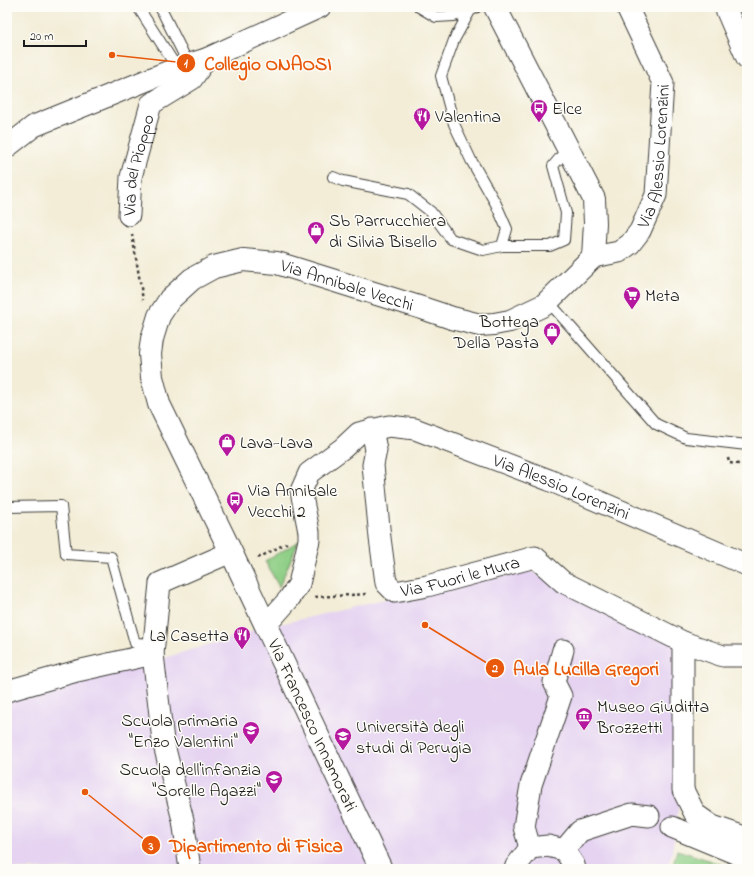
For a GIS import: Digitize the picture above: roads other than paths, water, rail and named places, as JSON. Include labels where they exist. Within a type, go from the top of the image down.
[{"type":"street","points":[[7,147],[34,126],[182,67],[206,59],[320,7]]},
{"type":"street","points":[[495,7],[594,199],[595,223],[593,257]]},
{"type":"street","name":"Via Alessio Lorenzini","points":[[593,257],[619,252],[630,244],[640,231],[656,195],[663,83],[627,7]]},
{"type":"street","points":[[724,7],[747,58]]},
{"type":"street","name":"Via del Pioppo","points":[[129,215],[131,177],[151,104],[192,79],[206,59]]},
{"type":"street","name":"Via Annibale Vecchi","points":[[266,625],[232,552],[159,404],[152,377],[150,354],[154,311],[192,279],[214,267],[243,260],[277,263],[452,318],[480,325],[494,324],[510,321],[544,305],[593,257]]},
{"type":"street","name":"Via Alessio Lorenzini","points":[[372,429],[388,426],[415,429],[549,480],[747,565]]},
{"type":"street","points":[[266,625],[289,599],[299,584],[309,540],[309,532],[301,491],[309,473],[343,448],[359,433],[372,429]]},
{"type":"street","name":"Via Fuori le Mura","points":[[372,429],[376,450],[373,465],[385,576],[386,583],[395,592],[427,586],[535,558],[563,582],[683,642]]},
{"type":"street","points":[[190,869],[183,820],[163,741],[154,649],[160,583],[232,552]]},
{"type":"street","name":"Via Francesco Innamorati","points":[[266,625],[381,869]]},
{"type":"street","points":[[747,656],[723,656],[683,642],[683,790],[695,814],[712,826],[747,838]]},
{"type":"street","points":[[7,691],[154,649]]},
{"type":"street","points":[[530,848],[524,827],[526,813],[531,785],[561,696],[554,682],[563,650]]},
{"type":"street","points":[[564,850],[580,831],[632,814],[649,816]]},
{"type":"street","points":[[672,828],[747,858]]},
{"type":"street","points":[[515,869],[530,848],[548,846],[564,850],[575,869]]},
{"type":"lane","points":[[138,7],[182,67]]},
{"type":"lane","points":[[160,7],[184,55],[182,67]]},
{"type":"lane","points":[[419,7],[436,17],[454,16],[474,9]]},
{"type":"lane","points":[[474,9],[454,40],[441,76],[454,124],[471,160],[496,204],[507,229],[502,246]]},
{"type":"lane","points":[[333,177],[342,181],[408,194],[431,212],[451,239],[484,250],[502,246],[550,246],[564,240],[566,213],[553,166],[568,148]]},
{"type":"lane","points":[[548,301],[656,424],[686,438],[747,445]]},
{"type":"lane","points":[[7,507],[61,506],[66,554],[111,556],[135,643],[154,649]]},
{"type":"place","name":"Collegio ONAOSI","points":[[112,55]]},
{"type":"place","name":"Elce","points":[[539,123]]},
{"type":"place","name":"Valentina","points":[[422,131]]},
{"type":"place","name":"Sb Parrucchiera di Silvia Bisello","points":[[316,245]]},
{"type":"place","name":"Meta","points":[[632,310]]},
{"type":"place","name":"Bottega Della Pasta","points":[[552,346]]},
{"type":"place","name":"Lava-Lava","points":[[227,457]]},
{"type":"place","name":"Via Annibale Vecchi 2","points":[[235,515]]},
{"type":"place","name":"Aula Lucilla Gregori","points":[[425,625]]},
{"type":"place","name":"La Casetta","points":[[242,650]]},
{"type":"place","name":"Museo Giuditta Brozzetti","points":[[584,731]]},
{"type":"place","name":"Scuola primaria \"Enzo Valentini\"","points":[[251,745]]},
{"type":"place","name":"Università degli studi di Perugia","points":[[343,751]]},
{"type":"place","name":"Dipartimento di Fisica","points":[[85,792]]},
{"type":"place","name":"Scuola dell'infanzia \"Sorelle Agazzi\"","points":[[274,794]]}]
